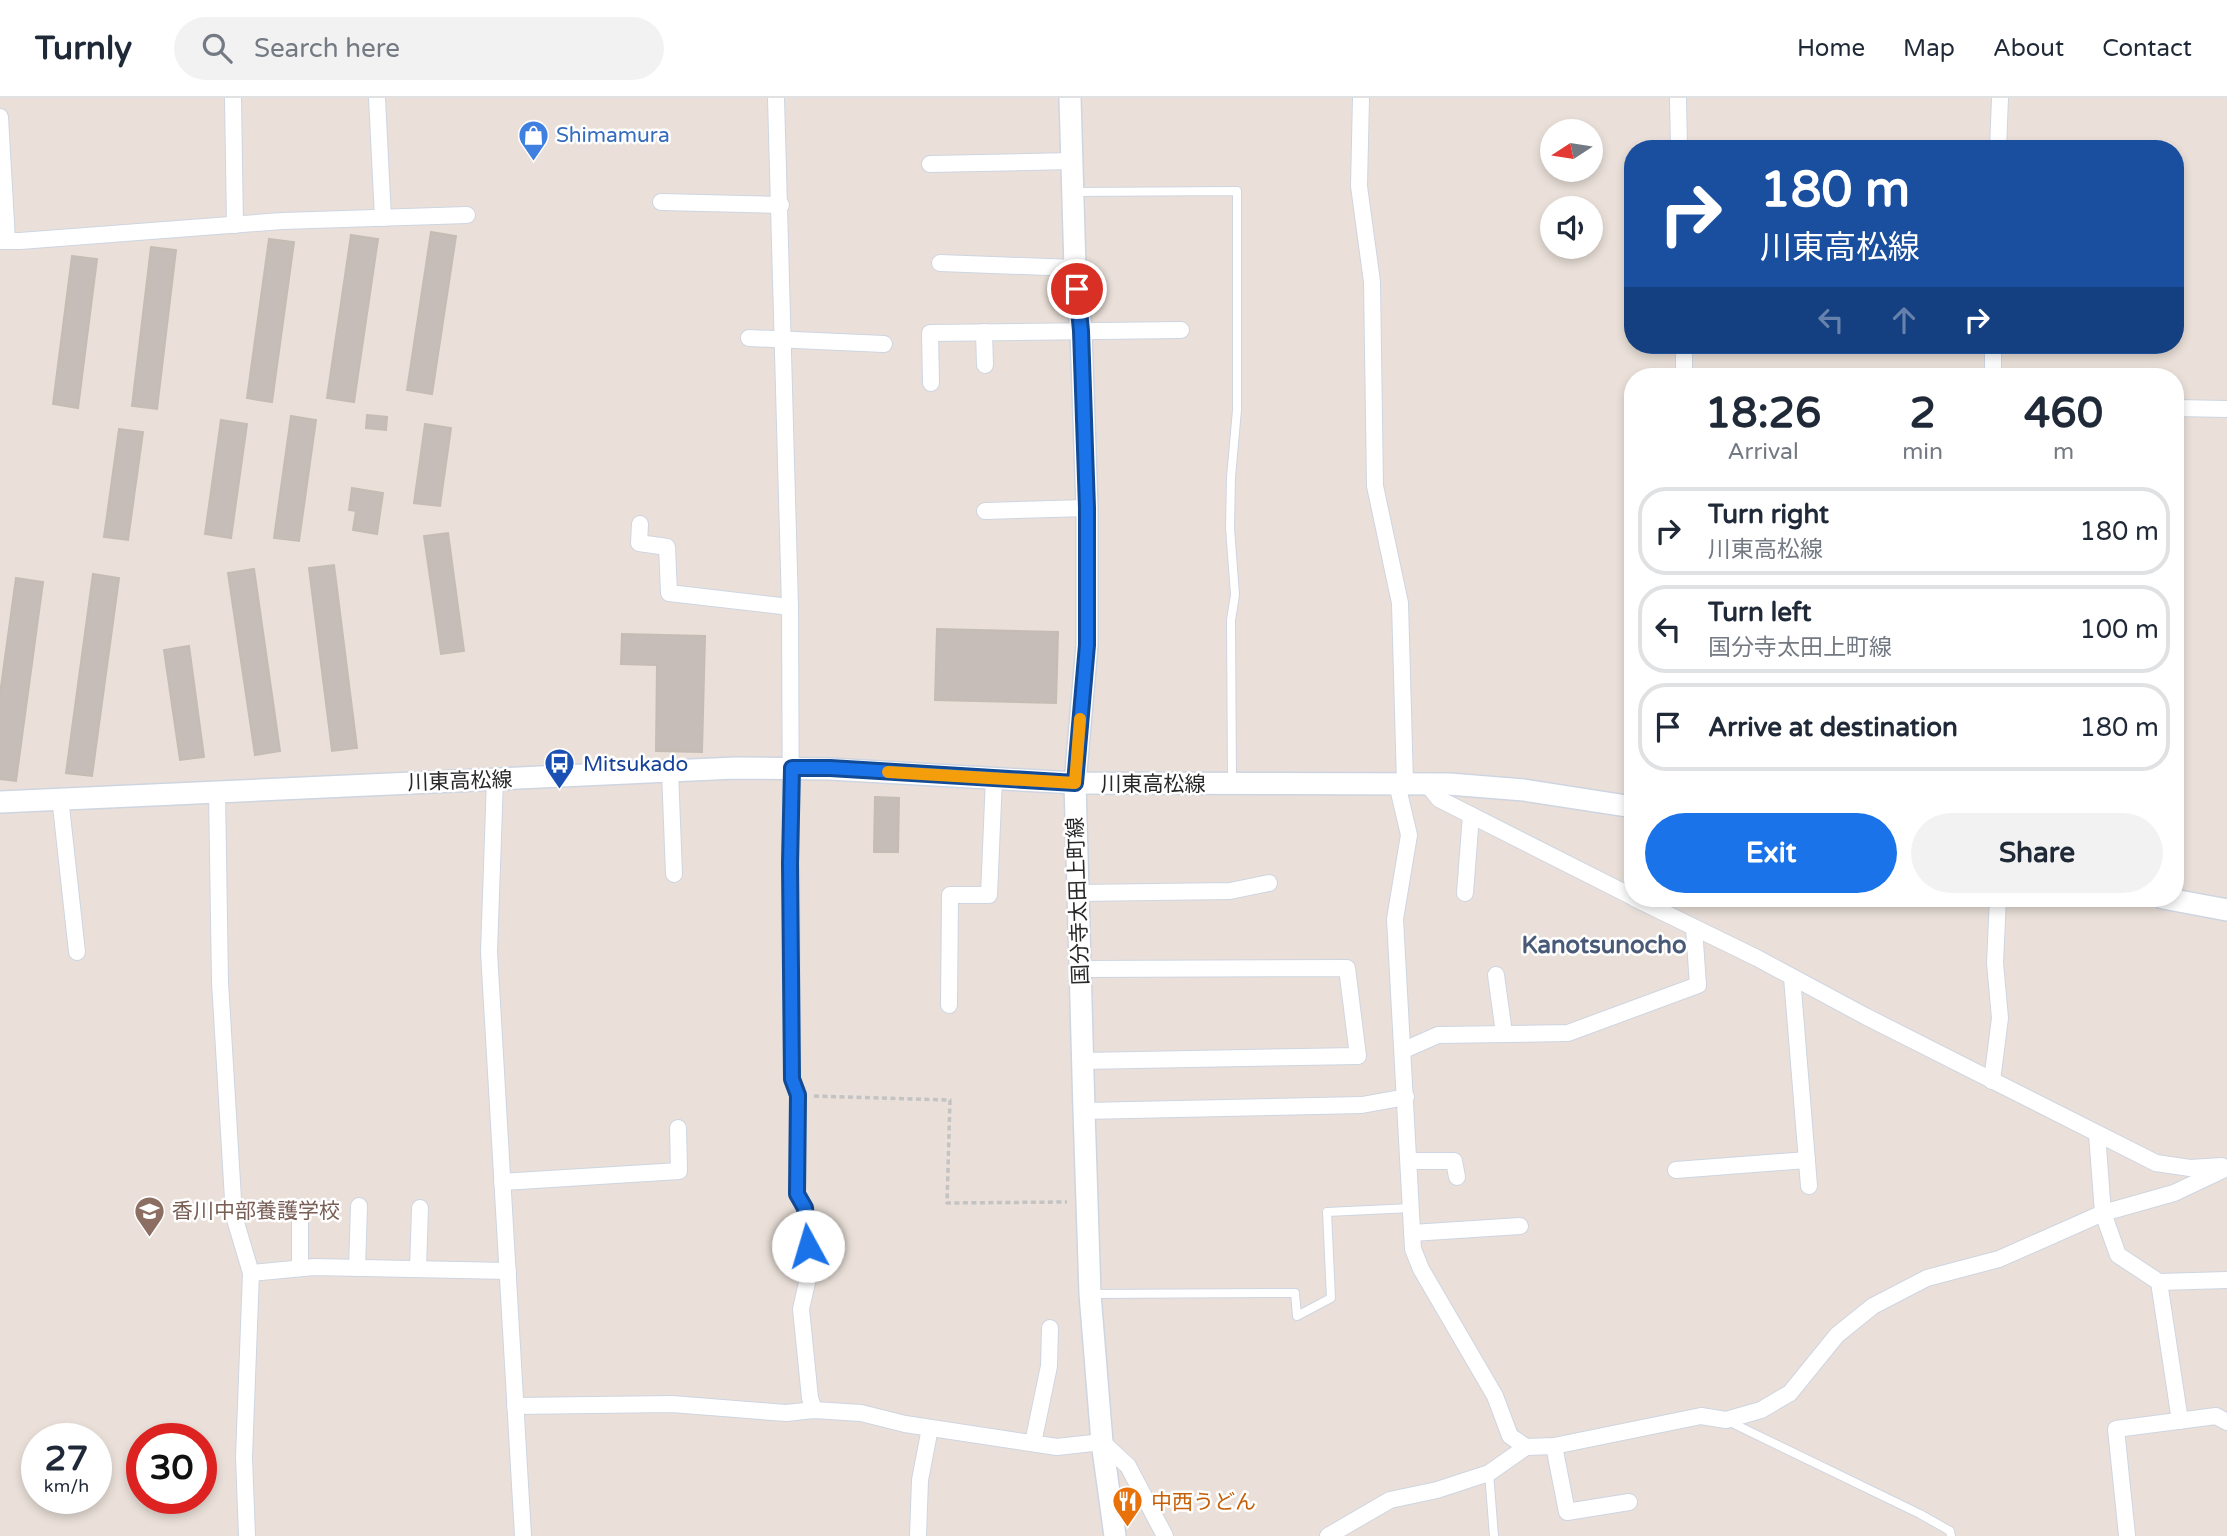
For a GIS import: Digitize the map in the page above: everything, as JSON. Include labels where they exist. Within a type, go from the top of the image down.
[{"type":"main road","name":"国分寺太田上町線","points":[[1070,98],[1087,508],[1087,645],[1075,783],[1082,1061],[1090,1294],[1102,1442],[1115,1536]]},
{"type":"main road","name":"川東高松線","points":[[0,802],[60,797],[792,768],[1075,783],[1410,784],[1524,790],[1624,806]]},
{"type":"main road","points":[[2184,902],[2227,910]]},
{"type":"street","points":[[233,98],[235,225]]},
{"type":"street","points":[[377,98],[383,218]]},
{"type":"street","points":[[776,98],[790,607],[792,1079],[798,1095],[797,1194],[805,1208],[811,1265],[801,1309],[810,1398],[814,1410]]},
{"type":"street","points":[[1360,98],[1359,186],[1372,282],[1375,486],[1400,604],[1410,784],[1409,835],[1395,919],[1413,1249],[1421,1269],[1495,1396],[1510,1436],[1526,1447]]},
{"type":"street","points":[[1678,98],[1679,140]]},
{"type":"street","points":[[1998,140],[2000,98]]},
{"type":"street","points":[[0,117],[4,241],[282,221],[467,215]]},
{"type":"street","points":[[930,164],[1072,161]]},
{"type":"street","points":[[662,202],[781,205]]},
{"type":"street","points":[[940,262],[1075,268]]},
{"type":"street","points":[[931,383],[930,333],[1181,330]]},
{"type":"street","points":[[984,332],[985,365]]},
{"type":"street","points":[[749,338],[884,344]]},
{"type":"street","points":[[2184,408],[2227,409]]},
{"type":"street","points":[[985,511],[1087,508]]},
{"type":"street","points":[[640,524],[639,543],[667,547],[668,593],[790,607]]},
{"type":"street","points":[[670,771],[674,874]]},
{"type":"street","points":[[949,1005],[950,895],[989,895],[994,778]]},
{"type":"street","points":[[495,779],[489,953],[523,1536]]},
{"type":"street","points":[[1410,784],[1624,892]]},
{"type":"street","points":[[217,791],[220,982],[234,1216],[251,1273],[244,1457],[247,1536]]},
{"type":"street","points":[[60,797],[78,952]]},
{"type":"street","points":[[1465,894],[1471,815]]},
{"type":"street","points":[[1078,893],[1230,891],[1269,883]]},
{"type":"street","points":[[1653,907],[2156,1163],[2190,1168],[2227,1166]]},
{"type":"street","points":[[1992,1081],[2000,1018],[1995,963],[1998,907]]},
{"type":"street","points":[[1404,1050],[1438,1035],[1568,1033],[1698,985],[1694,928]]},
{"type":"street","points":[[1080,969],[1347,968],[1358,1056],[1082,1061]]},
{"type":"street","points":[[1496,975],[1504,1033]]},
{"type":"street","points":[[1792,977],[1810,1186]]},
{"type":"street","points":[[1084,1111],[1362,1105],[1406,1097]]},
{"type":"street","points":[[502,1182],[680,1171],[678,1128]]},
{"type":"street","points":[[2097,1134],[2103,1213],[2118,1255],[2160,1282],[2227,1280]]},
{"type":"street","points":[[1676,1170],[1807,1160]]},
{"type":"street","points":[[1409,1161],[1454,1161],[1457,1177]]},
{"type":"street","points":[[1328,1536],[1390,1500],[1437,1490],[1489,1472],[1526,1447],[1554,1446],[1701,1416],[1726,1420],[1761,1410],[1790,1393],[1837,1335],[1873,1306],[1927,1278],[1999,1259],[2103,1213],[2175,1193],[2227,1166]]},
{"type":"street","points":[[357,1268],[359,1206]]},
{"type":"street","points":[[418,1269],[420,1208]]},
{"type":"street","points":[[300,1213],[300,1268]]},
{"type":"street","points":[[1412,1233],[1520,1226]]},
{"type":"street","points":[[251,1273],[300,1268],[508,1271]]},
{"type":"street","points":[[2160,1282],[2180,1421]]},
{"type":"street","points":[[1033,1443],[1049,1366],[1050,1328]]},
{"type":"street","points":[[515,1406],[672,1404],[786,1413],[814,1410],[861,1413],[1057,1447],[1102,1442],[1128,1466],[1165,1536]]},
{"type":"street","points":[[2127,1535],[2116,1429],[2216,1416],[2227,1422]]},
{"type":"street","points":[[918,1536],[920,1480],[930,1427]]},
{"type":"street","points":[[1554,1446],[1567,1512],[1629,1502]]},
{"type":"lane","points":[[1073,192],[1237,191],[1237,410],[1230,528],[1235,595],[1231,620],[1232,785]]},
{"type":"lane","points":[[1090,1294],[1295,1293],[1297,1316],[1331,1298],[1327,1212],[1411,1208]]},
{"type":"lane","points":[[1726,1420],[1920,1514],[1950,1531],[1951,1536]]},
{"type":"lane","points":[[1489,1472],[1493,1536]]},
{"type":"path","points":[[798,1095],[950,1100],[947,1203],[1087,1202]]},
{"type":"building","points":[[431,232],[456,236],[432,394],[407,390]]},
{"type":"building","points":[[351,235],[378,239],[354,402],[327,398]]},
{"type":"building","points":[[269,239],[294,242],[272,402],[247,398]]},
{"type":"building","points":[[151,247],[176,250],[157,409],[132,406]]},
{"type":"building","points":[[72,256],[97,259],[78,408],[53,404]]},
{"type":"building","points":[[367,415],[387,417],[386,430],[366,428]]},
{"type":"building","points":[[291,416],[316,420],[299,541],[274,538]]},
{"type":"building","points":[[221,420],[247,424],[231,538],[205,534]]},
{"type":"building","points":[[425,424],[451,428],[440,506],[414,503]]},
{"type":"building","points":[[119,429],[143,432],[128,540],[104,537]]},
{"type":"building","points":[[352,488],[383,493],[377,534],[353,530],[356,511],[349,510]]},
{"type":"building","points":[[448,533],[464,651],[441,654],[424,536]]},
{"type":"building","points":[[334,565],[357,748],[332,751],[309,568]]},
{"type":"building","points":[[254,569],[280,751],[255,755],[228,573]]},
{"type":"building","points":[[93,574],[119,578],[92,776],[66,773]]},
{"type":"building","points":[[16,578],[43,582],[16,781],[0,779],[0,694]]},
{"type":"building","points":[[937,629],[1058,632],[1056,703],[935,700]]},
{"type":"building","points":[[622,634],[705,636],[702,752],[656,751],[657,665],[621,664]]},
{"type":"building","points":[[189,646],[204,757],[180,760],[164,650]]},
{"type":"building","points":[[875,797],[899,798],[898,852],[874,852]]},
{"type":"slow traffic","points":[[888,772],[1075,783],[1080,719]]},
{"type":"place","name":"Shimamura","points":[[533,162]]},
{"type":"place","name":"Mitsukado","points":[[560,791]]},
{"type":"place","name":"香川中部養護学校","points":[[149,1238]]},
{"type":"place","name":"中西うどん","points":[[1128,1529]]},
{"type":"district","name":"Kanotsunocho","points":[[1604,945]]},
{"type":"route","points":[[808,1246],[805,1208],[797,1194],[798,1095],[792,1079],[792,768],[1075,783],[1087,645],[1087,508],[1077,289]]}]
